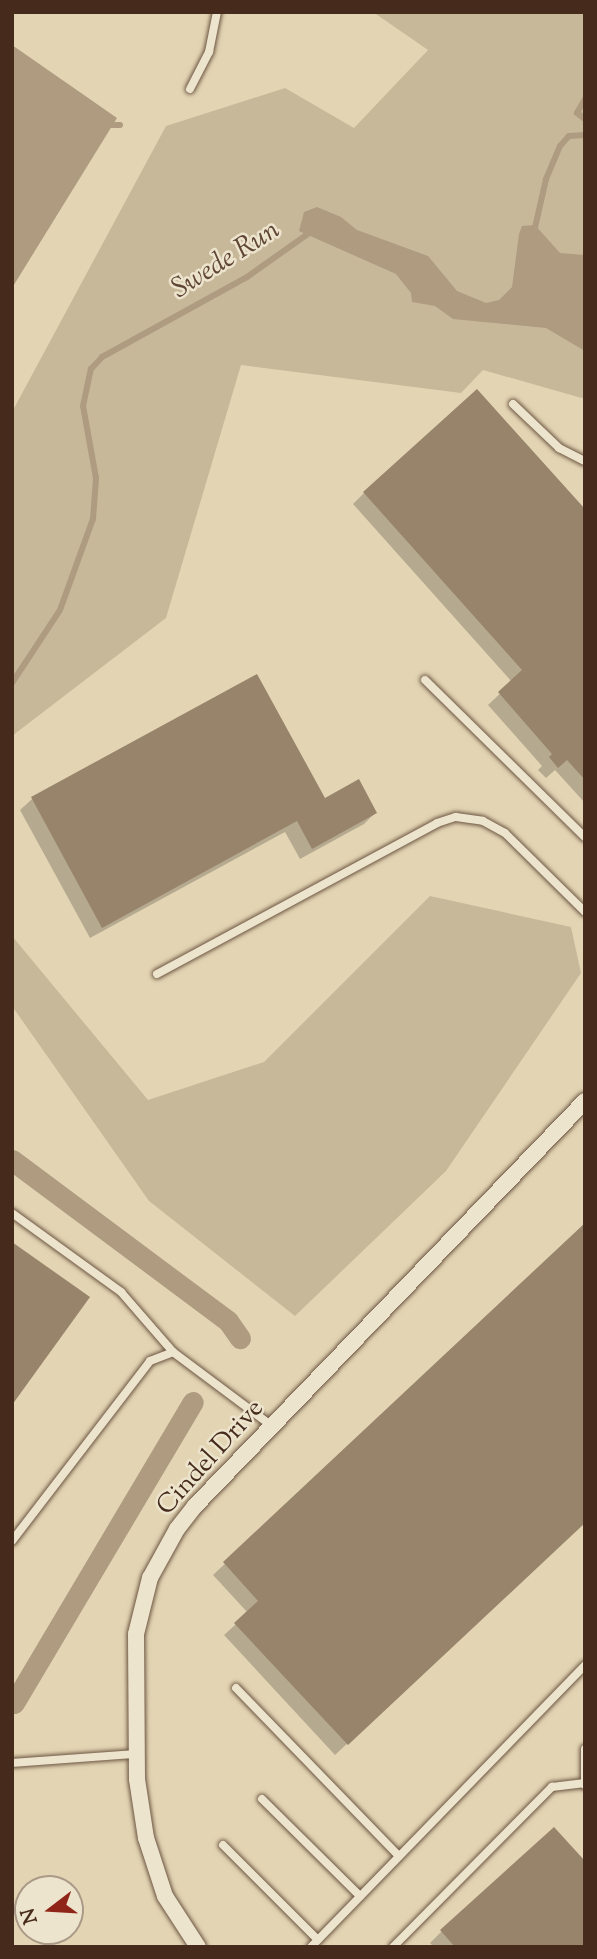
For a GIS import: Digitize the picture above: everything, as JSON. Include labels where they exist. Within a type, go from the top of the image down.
[{"type":"street","name":"Cindel Drive","points":[[198,1947],[165,1896],[146,1838],[136,1754],[136,1634],[150,1578],[177,1528],[585,1101]]},
{"type":"lane","points":[[190,89],[209,52],[217,12]]},
{"type":"lane","points":[[513,404],[559,449],[585,461]]},
{"type":"lane","points":[[425,680],[585,837]]},
{"type":"lane","points":[[158,974],[437,823],[456,817],[483,821],[505,833],[585,912]]},
{"type":"lane","points":[[12,1213],[121,1292],[173,1352],[272,1426]]},
{"type":"lane","points":[[12,1541],[150,1361],[173,1352]]},
{"type":"lane","points":[[311,1947],[585,1665]]},
{"type":"lane","points":[[236,1688],[399,1856]]},
{"type":"lane","points":[[393,1947],[552,1787],[584,1784],[585,1749]]},
{"type":"lane","points":[[12,1763],[136,1754]]},
{"type":"lane","points":[[262,1799],[360,1896]]},
{"type":"lane","points":[[223,1845],[318,1940]]},
{"type":"shaded area","points":[[373,12],[585,12],[585,399],[483,370],[461,393],[241,365],[166,618],[12,736],[12,412],[166,126],[285,88],[354,128],[428,50]]},
{"type":"shaded area","points":[[12,45],[117,118],[12,288]]},
{"type":"shaded area","points":[[317,207],[341,217],[357,230],[428,256],[457,291],[486,303],[499,300],[512,287],[519,234],[522,226],[535,225],[560,253],[585,255],[585,351],[546,328],[453,319],[435,306],[412,302],[411,293],[396,274],[299,231],[304,212]]},
{"type":"shaded area","points":[[430,896],[571,927],[581,973],[446,1171],[295,1316],[149,1201],[12,1006],[12,936],[148,1100],[264,1062]]},
{"type":"building","points":[[477,389],[585,509],[585,780],[567,760],[558,768],[549,757],[552,754],[498,692],[522,670],[363,492]]},
{"type":"building","points":[[257,674],[325,798],[359,779],[377,813],[312,849],[297,821],[102,928],[31,797]]},
{"type":"building","points":[[585,1223],[585,1523],[348,1745],[234,1623],[258,1601],[223,1562]]},
{"type":"building","points":[[12,1242],[90,1297],[12,1405]]},
{"type":"building","points":[[554,1827],[585,1861],[585,1947],[455,1947],[440,1930]]},
{"type":"waterway","name":"Swede Run","points":[[585,99],[577,113],[585,119]]},
{"type":"waterway","points":[[105,125],[120,125]]},
{"type":"waterway","name":"Swede Run","points":[[534,232],[546,179],[560,146],[569,136],[585,135]]},
{"type":"waterway","name":"Swede Run","points":[[12,683],[60,610],[93,519],[96,478],[83,406],[91,369],[102,357],[247,277],[312,231]]},
{"type":"waterway","points":[[12,1160],[228,1321],[240,1338]]},
{"type":"waterway","points":[[14,1703],[193,1402]]}]
